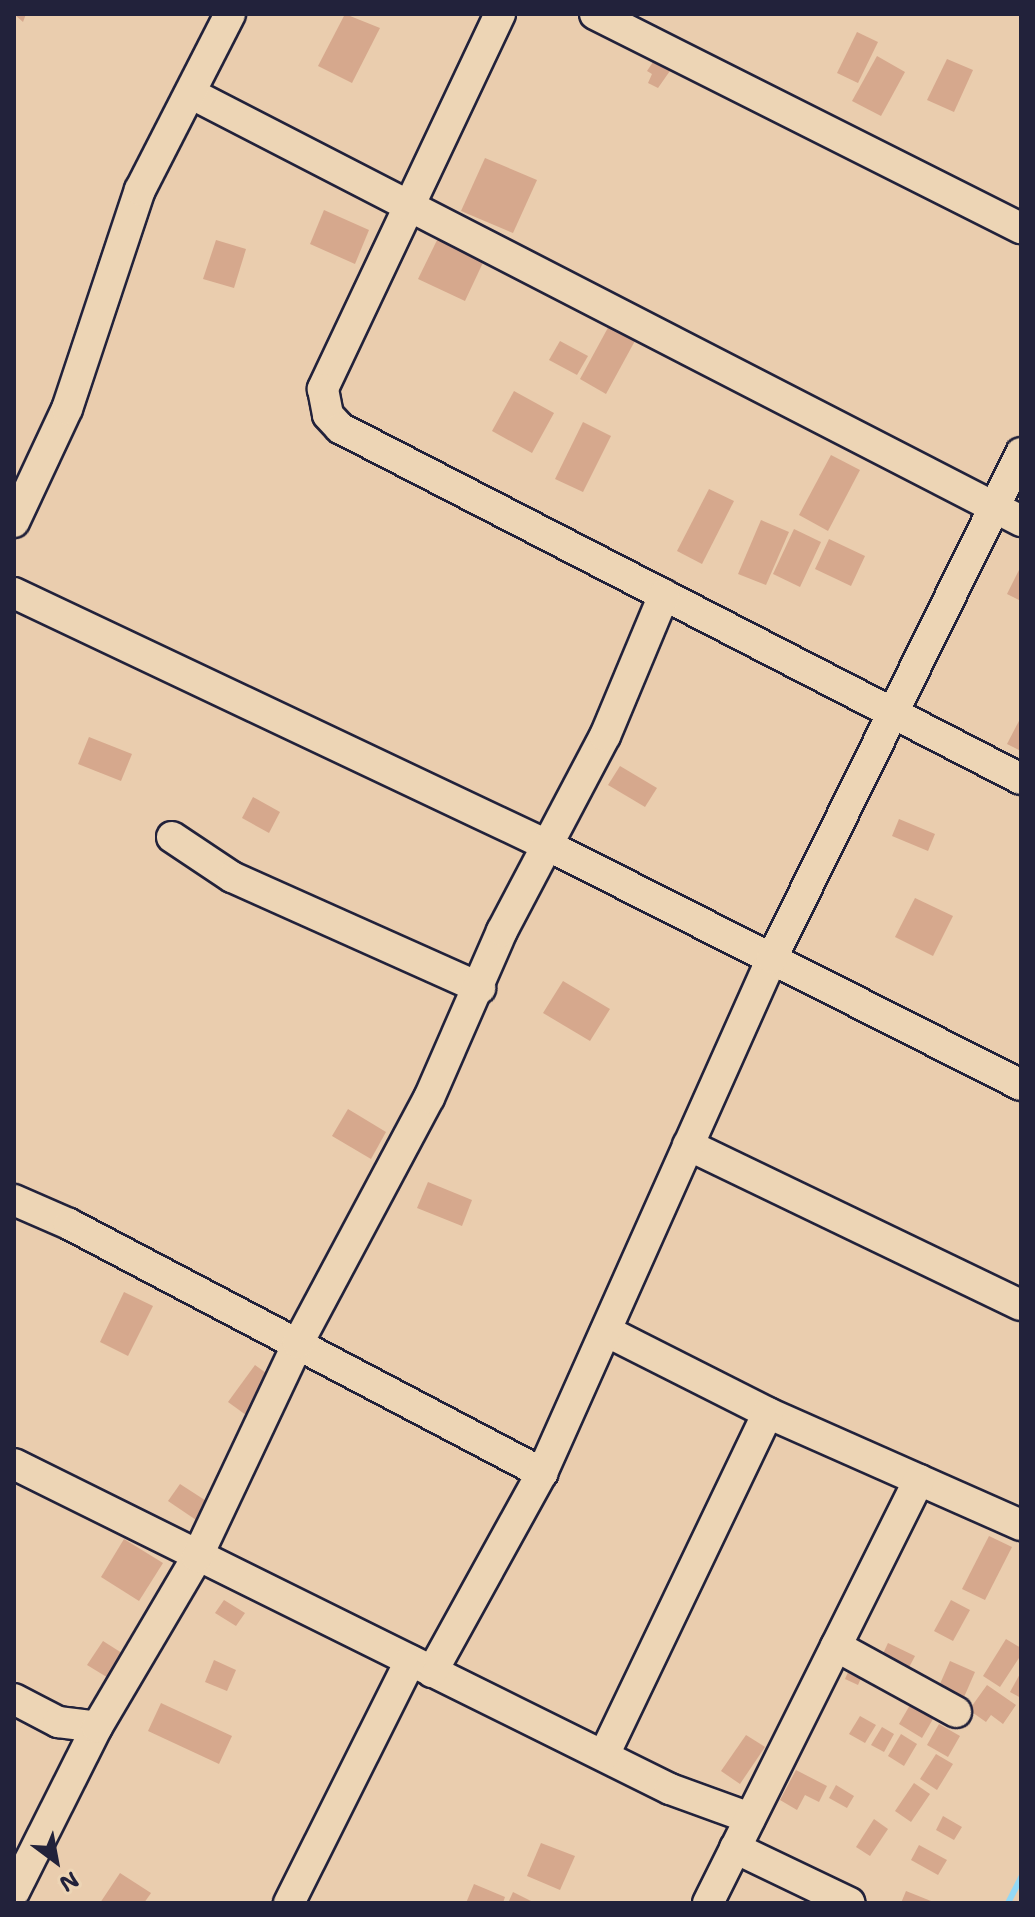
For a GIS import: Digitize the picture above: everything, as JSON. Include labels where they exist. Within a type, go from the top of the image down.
[{"type":"street","points":[[14,522],[67,409],[140,190],[192,94],[230,14]]},
{"type":"street","points":[[500,14],[323,389],[328,415],[340,428],[1021,779]]},
{"type":"street","points":[[595,14],[1021,228]]},
{"type":"street","points":[[192,94],[1021,521]]},
{"type":"street","points":[[289,1903],[421,1667],[542,1473],[772,958],[1021,453]]},
{"type":"street","points":[[14,593],[549,846],[1021,1085]]},
{"type":"street","points":[[14,1892],[97,1727],[197,1557],[298,1343],[429,1098],[480,988],[502,931],[605,736],[664,595]]},
{"type":"street","points":[[172,837],[232,877],[480,988]]},
{"type":"street","points":[[688,1145],[1021,1305]]},
{"type":"street","points":[[14,1200],[298,1343],[542,1473]]},
{"type":"street","points":[[606,1331],[768,1413],[1021,1525]]},
{"type":"street","points":[[604,1755],[768,1413]]},
{"type":"street","points":[[18,1476],[197,1557],[670,1789],[750,1818]]},
{"type":"street","points":[[708,1903],[919,1480]]},
{"type":"street","points":[[836,1646],[956,1712]]},
{"type":"street","points":[[14,1699],[58,1722],[97,1727]]},
{"type":"street","points":[[735,1848],[850,1903]]},
{"type":"building","points":[[14,14],[26,14],[23,22]]},
{"type":"building","points":[[345,14],[380,28],[352,83],[318,66]]},
{"type":"building","points":[[857,32],[878,42],[858,83],[837,73]]},
{"type":"building","points":[[877,56],[905,72],[881,116],[852,101]]},
{"type":"building","points":[[655,59],[672,68],[658,88],[648,83],[652,74],[647,71]]},
{"type":"building","points":[[947,59],[973,70],[954,112],[927,100]]},
{"type":"building","points":[[485,158],[537,180],[513,233],[461,211]]},
{"type":"building","points":[[324,210],[369,230],[355,264],[310,244]]},
{"type":"building","points":[[441,232],[487,254],[465,301],[418,279]]},
{"type":"building","points":[[216,240],[246,249],[234,288],[203,279]]},
{"type":"building","points":[[610,324],[636,339],[606,394],[580,379]]},
{"type":"building","points":[[560,341],[588,356],[577,375],[549,360]]},
{"type":"building","points":[[514,391],[554,413],[532,453],[492,431]]},
{"type":"building","points":[[583,422],[611,436],[583,492],[555,479]]},
{"type":"building","points":[[831,455],[860,470],[828,531],[799,515]]},
{"type":"building","points":[[709,489],[734,501],[702,564],[677,551]]},
{"type":"building","points":[[761,520],[789,532],[766,585],[738,574]]},
{"type":"building","points":[[794,529],[821,542],[800,587],[773,574]]},
{"type":"building","points":[[829,539],[865,556],[851,586],[815,569]]},
{"type":"building","points":[[1021,566],[1021,601],[1007,594]]},
{"type":"building","points":[[1021,717],[1021,751],[1007,744]]},
{"type":"building","points":[[89,737],[132,754],[121,781],[78,764]]},
{"type":"building","points":[[620,766],[657,788],[645,807],[608,785]]},
{"type":"building","points":[[253,797],[280,812],[269,833],[242,818]]},
{"type":"building","points":[[899,819],[935,834],[928,851],[892,836]]},
{"type":"building","points":[[915,898],[953,916],[933,956],[895,937]]},
{"type":"building","points":[[563,981],[610,1009],[590,1041],[543,1013]]},
{"type":"building","points":[[348,1109],[386,1132],[371,1159],[332,1136]]},
{"type":"building","points":[[428,1182],[472,1200],[462,1226],[417,1208]]},
{"type":"building","points":[[124,1292],[153,1306],[128,1356],[100,1342]]},
{"type":"building","points":[[255,1365],[284,1386],[257,1423],[228,1402]]},
{"type":"building","points":[[180,1484],[214,1506],[202,1524],[168,1501]]},
{"type":"building","points":[[989,1536],[1012,1547],[985,1600],[962,1589]]},
{"type":"building","points":[[124,1539],[163,1563],[139,1601],[101,1577]]},
{"type":"building","points":[[224,1600],[245,1613],[236,1626],[215,1613]]},
{"type":"building","points":[[951,1600],[970,1610],[953,1641],[934,1631]]},
{"type":"building","points":[[1006,1639],[1021,1648],[1021,1655],[1000,1687],[983,1676]]},
{"type":"building","points":[[103,1641],[125,1655],[110,1679],[87,1665]]},
{"type":"building","points":[[888,1643],[915,1656],[906,1673],[880,1660]]},
{"type":"building","points":[[214,1660],[236,1670],[227,1691],[205,1682]]},
{"type":"building","points":[[853,1661],[866,1667],[858,1685],[845,1679]]},
{"type":"building","points":[[950,1661],[975,1672],[961,1704],[936,1693]]},
{"type":"building","points":[[1021,1672],[1021,1698],[1010,1692]]},
{"type":"building","points":[[987,1685],[1016,1705],[1003,1724],[991,1715],[986,1722],[969,1710]]},
{"type":"building","points":[[914,1698],[937,1712],[922,1738],[899,1724]]},
{"type":"building","points":[[161,1703],[232,1736],[219,1764],[148,1731]]},
{"type":"building","points":[[860,1716],[876,1725],[865,1743],[849,1734]]},
{"type":"building","points":[[939,1724],[960,1736],[948,1757],[927,1745]]},
{"type":"building","points":[[882,1727],[894,1734],[884,1752],[871,1745]]},
{"type":"building","points":[[901,1734],[917,1744],[904,1766],[888,1756]]},
{"type":"building","points":[[746,1735],[765,1747],[740,1784],[721,1771]]},
{"type":"building","points":[[936,1754],[953,1764],[937,1790],[920,1779]]},
{"type":"building","points":[[796,1770],[827,1786],[819,1802],[805,1795],[797,1810],[780,1800]]},
{"type":"building","points":[[914,1783],[930,1794],[911,1822],[895,1811]]},
{"type":"building","points":[[836,1785],[854,1796],[847,1808],[829,1798]]},
{"type":"building","points":[[943,1816],[962,1827],[954,1840],[936,1830]]},
{"type":"building","points":[[874,1819],[888,1829],[870,1856],[856,1847]]},
{"type":"building","points":[[541,1843],[575,1856],[560,1890],[527,1876]]},
{"type":"building","points":[[919,1845],[947,1860],[938,1875],[911,1860]]},
{"type":"building","points":[[120,1873],[151,1893],[144,1903],[100,1903]]},
{"type":"building","points":[[474,1884],[505,1897],[503,1903],[466,1903]]},
{"type":"building","points":[[906,1891],[936,1903],[901,1903]]},
{"type":"building","points":[[513,1892],[535,1903],[508,1903]]},
{"type":"waterway","points":[[1008,1903],[1021,1877]]}]
